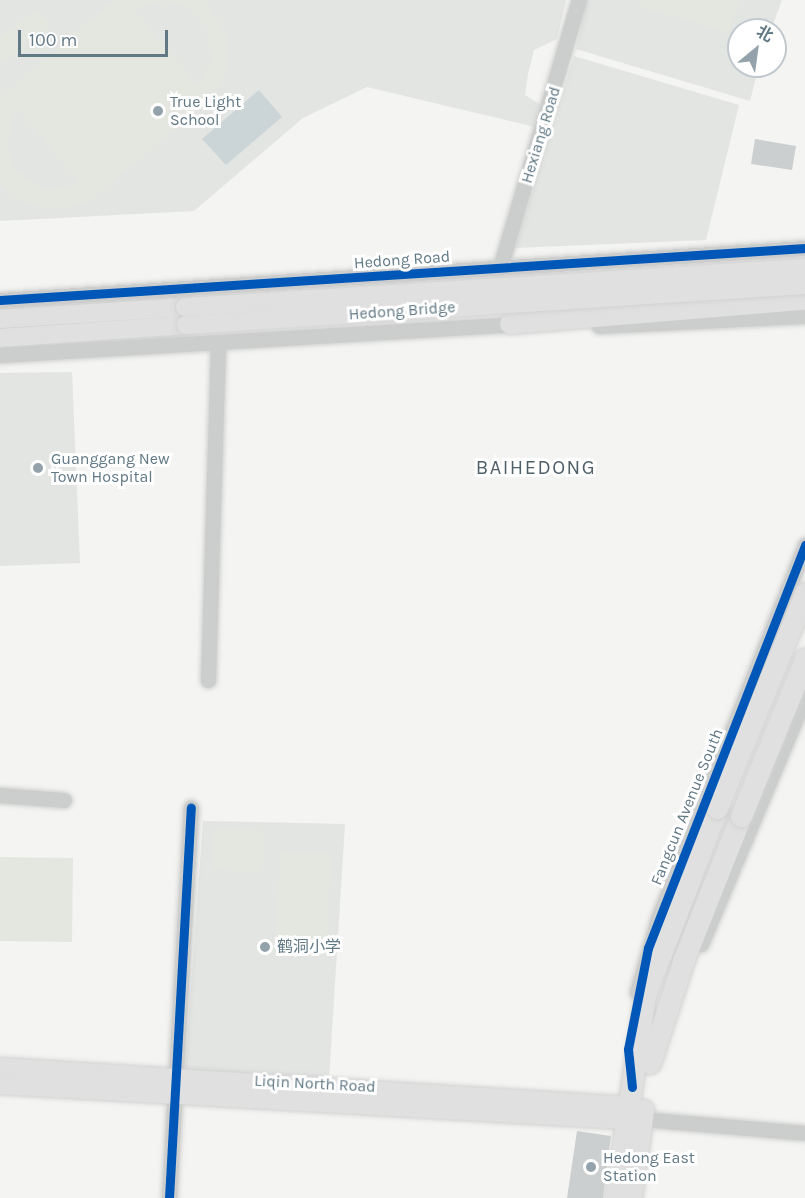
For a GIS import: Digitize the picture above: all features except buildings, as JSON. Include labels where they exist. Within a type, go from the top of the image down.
[{"type":"highway","points":[[510,323],[645,310],[805,299]]},
{"type":"highway","name":"Fangcun Avenue South","points":[[632,1198],[632,1108],[650,1063],[662,984],[729,812],[801,602]]},
{"type":"highway","points":[[729,812],[805,659]]},
{"type":"highway","name":"Fangcun Avenue South","points":[[615,1198],[632,1108],[650,981],[729,812]]},
{"type":"main road","name":"Hedong Bridge","points":[[0,338],[186,316],[805,268]]},
{"type":"main road","name":"Hedong Bridge","points":[[0,319],[186,316],[805,285]]},
{"type":"main road","name":"Liqin North Road","points":[[0,1067],[175,1085]]},
{"type":"main road","name":"Liqin North Road","points":[[0,1085],[175,1085],[632,1108]]},
{"type":"street","name":"Hexiang Road","points":[[500,268],[579,0]]},
{"type":"street","name":"Hedong Road","points":[[0,300],[805,248]]},
{"type":"street","points":[[468,270],[481,279],[490,297],[489,312],[476,325]]},
{"type":"street","points":[[0,355],[510,323],[564,328],[774,314],[805,316]]},
{"type":"street","points":[[208,680],[218,342]]},
{"type":"street","name":"Fangcun Avenue South","points":[[632,1108],[629,1040],[648,948],[801,602],[805,545]]},
{"type":"street","name":"Fangcun Avenue South","points":[[650,1063],[805,697]]},
{"type":"street","points":[[5,796],[64,800]]},
{"type":"street","points":[[169,1198],[191,808]]},
{"type":"street","points":[[632,1108],[805,1133]]},
{"type":"shaded area","name":"True Light School","points":[[0,0],[566,0],[557,39],[534,50],[528,74],[525,95],[541,105],[535,127],[367,87],[303,118],[194,211],[0,221]]},
{"type":"shaded area","points":[[113,0],[205,0],[227,36],[229,60],[222,83],[207,102],[90,201],[64,209],[40,208],[18,199],[0,183],[0,98]],"holes":[[[164,1],[188,7],[207,27],[211,60],[198,85],[134,9]],[[16,107],[80,183],[79,184],[45,189],[16,171],[7,149]]]},
{"type":"shaded area","points":[[587,0],[782,0],[775,18],[727,18],[727,78],[756,78],[750,101],[576,49]]},
{"type":"shaded area","points":[[640,0],[739,0],[734,18],[727,18],[727,32],[639,6]]},
{"type":"shaded area","points":[[36,9],[50,26],[1,65],[0,38]]},
{"type":"shaded area","points":[[574,56],[739,105],[706,240],[515,248]]},
{"type":"shaded area","points":[[259,90],[282,117],[226,165],[202,139]]},
{"type":"shaded area","name":"Guanggang New Town Hospital","points":[[72,372],[80,563],[0,566],[0,373]]},
{"type":"shaded area","name":"鹤洞小学","points":[[203,821],[345,824],[329,1079],[185,1071]]},
{"type":"shaded area","points":[[214,827],[265,831],[262,873],[212,869]]},
{"type":"shaded area","points":[[280,851],[331,853],[327,942],[276,939]]},
{"type":"shaded area","points":[[0,857],[73,858],[72,942],[0,941]]},
{"type":"cycle path","points":[[0,300],[805,248]]},
{"type":"cycle path","points":[[632,1087],[628,1049],[648,948],[805,545]]},
{"type":"cycle path","points":[[169,1198],[191,808]]},
{"type":"place","name":"True Light School","points":[[158,111]]},
{"type":"place","name":"Guanggang New Town Hospital","points":[[38,468]]},
{"type":"place","name":"鹤洞小学","points":[[265,947]]},
{"type":"place","name":"Hedong East Station","points":[[591,1167]]},
{"type":"district","name":"BAIHEDONG","points":[[536,467]]}]
